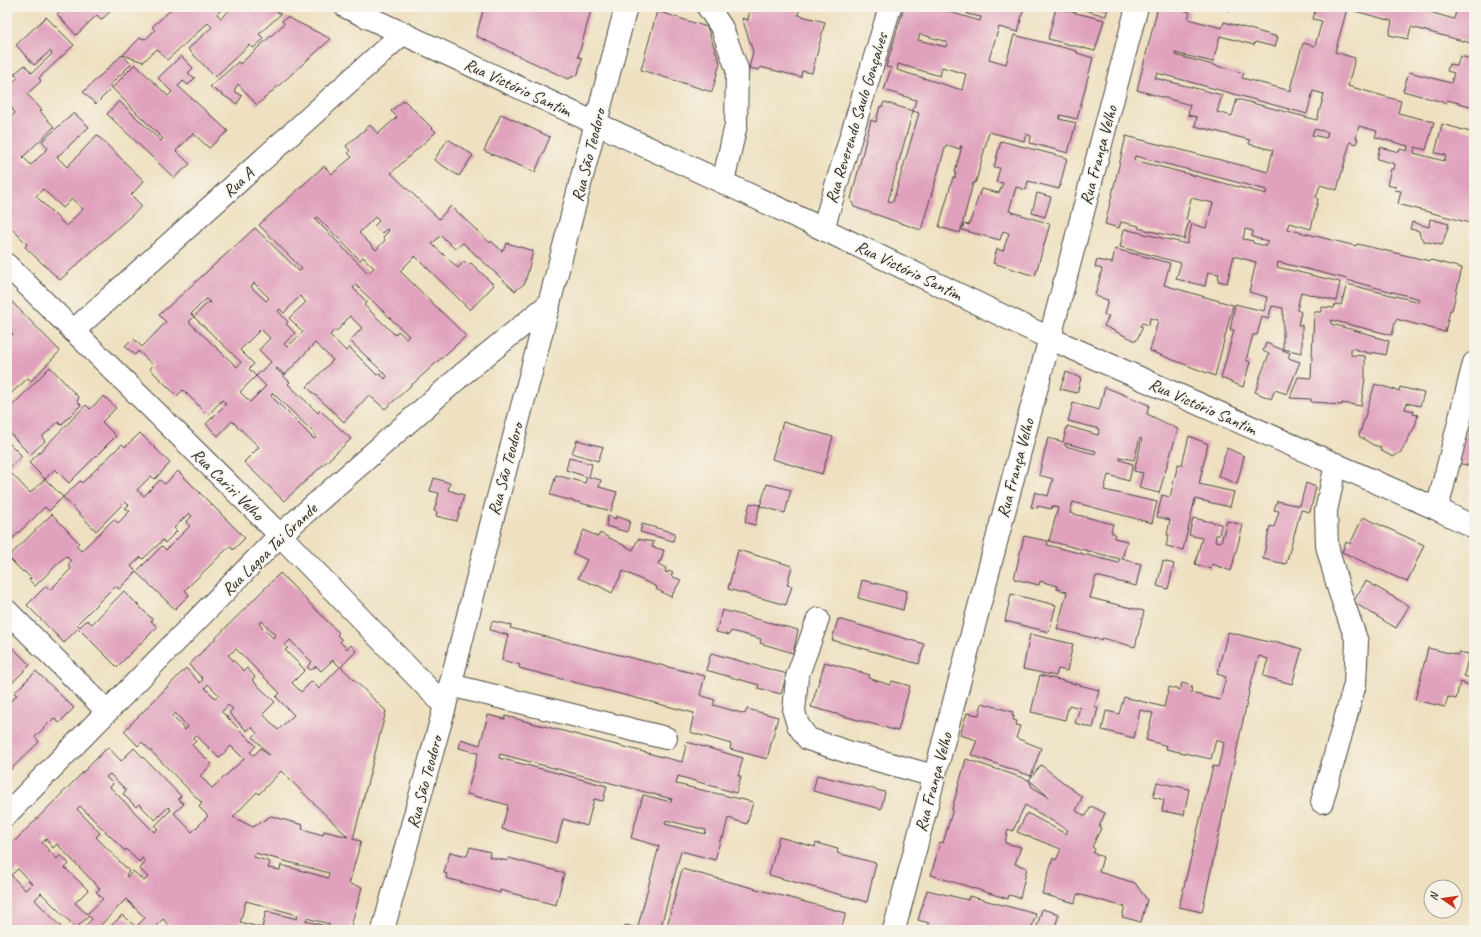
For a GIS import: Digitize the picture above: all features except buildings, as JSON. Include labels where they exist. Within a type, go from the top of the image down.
[{"type":"street","name":"Rua Victório Santim","points":[[346,7],[823,229],[1049,338],[1336,464],[1474,527]]},
{"type":"street","name":"Rua São Teodoro","points":[[383,930],[448,696],[494,513],[626,7]]},
{"type":"street","points":[[708,7],[722,28],[737,69],[736,125],[723,182]]},
{"type":"street","name":"Rua Reverendo Saulo Gonçalves","points":[[823,229],[890,7]]},
{"type":"street","name":"Rua França Velho","points":[[894,930],[1137,7]]},
{"type":"street","name":"Rua A","points":[[73,331],[403,33]]},
{"type":"street","name":"Rua Cariri Velho","points":[[7,265],[280,535],[448,696]]},
{"type":"street","name":"Rua Lagoa Tai Grande","points":[[7,814],[280,535],[464,373],[549,304]]},
{"type":"street","points":[[1437,509],[1474,363]]},
{"type":"street","points":[[1322,802],[1355,684],[1357,642],[1339,590],[1327,546],[1326,511],[1336,464]]},
{"type":"street","points":[[7,611],[107,711]]},
{"type":"street","points":[[818,619],[797,677],[794,712],[798,725],[808,740],[934,776]]},
{"type":"street","points":[[448,696],[666,738]]}]
